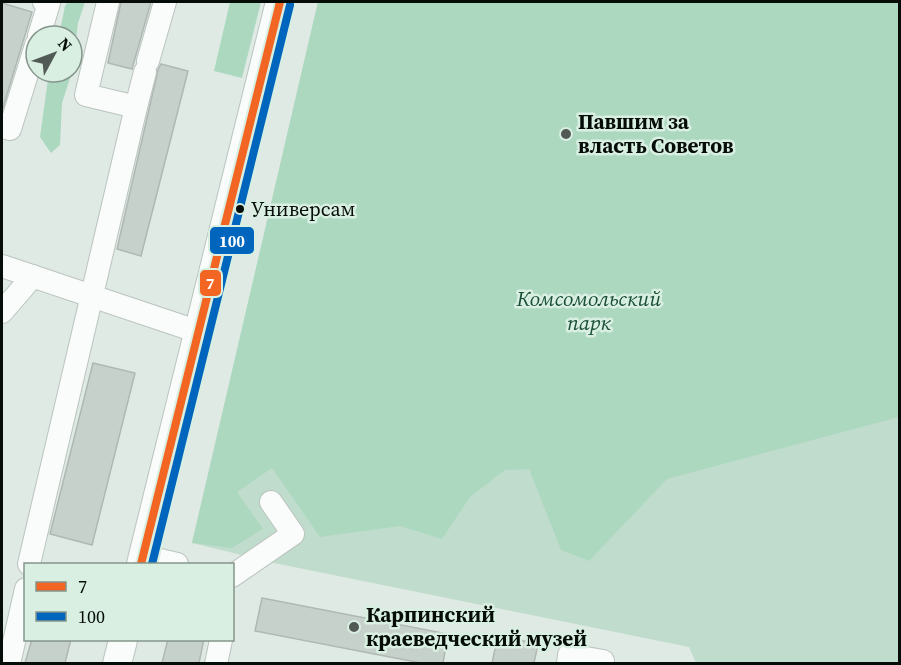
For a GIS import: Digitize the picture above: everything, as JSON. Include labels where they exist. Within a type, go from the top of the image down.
[{"type":"main road","points":[[142,560],[280,2]]},
{"type":"main road","points":[[117,663],[122,641]]},
{"type":"street","points":[[43,24],[49,3],[44,2]]},
{"type":"street","points":[[108,2],[86,95],[136,106]]},
{"type":"street","points":[[29,563],[136,106],[165,2]]},
{"type":"street","points":[[2,127],[9,129],[24,82]]},
{"type":"street","points":[[2,266],[199,332]]},
{"type":"street","points":[[2,312],[33,276]]},
{"type":"street","points":[[234,575],[293,534],[271,502]]},
{"type":"street","points":[[142,560],[168,563]]},
{"type":"street","points":[[9,663],[24,601]]},
{"type":"street","points":[[216,663],[220,641]]},
{"type":"street","points":[[568,663],[569,655],[603,661],[602,663]]},
{"type":"green space","points":[[68,2],[85,2],[78,24],[61,24]]},
{"type":"green space","points":[[230,2],[261,2],[242,78],[214,71]]},
{"type":"green space","name":"Комсомольский парк","points":[[318,2],[899,2],[899,663],[696,663],[689,647],[274,563],[192,543]]},
{"type":"green space","name":"Комсомольский парк","points":[[318,2],[899,2],[899,417],[667,479],[589,561],[561,550],[529,469],[505,470],[470,497],[442,539],[400,526],[320,537],[272,468],[237,492],[263,529],[232,548],[192,543]]},
{"type":"green space","points":[[47,84],[68,84],[62,103],[60,145],[51,153],[40,137]]},
{"type":"building","points":[[121,2],[151,2],[132,69],[108,63]]},
{"type":"building","points":[[2,3],[32,12],[28,24],[24,24],[24,38],[2,111]]},
{"type":"building","points":[[161,64],[188,71],[141,256],[117,249]]},
{"type":"building","points":[[93,363],[135,373],[92,545],[50,534]]},
{"type":"building","points":[[262,598],[448,634],[443,663],[421,663],[255,631]]},
{"type":"building","points":[[498,635],[538,644],[534,663],[492,663]]},
{"type":"building","points":[[31,641],[70,641],[65,663],[25,663]]},
{"type":"building","points":[[168,641],[204,641],[199,663],[162,663]]},
{"type":"transit line","name":"7","points":[[141,563],[280,2]]},
{"type":"transit line","name":"100","points":[[152,563],[290,5]]},
{"type":"place","name":"Павшим за власть Советов","points":[[566,134]]},
{"type":"place","name":"Универсам","points":[[240,209]]},
{"type":"place","name":"Карпинский краеведческий музей","points":[[354,627]]}]
